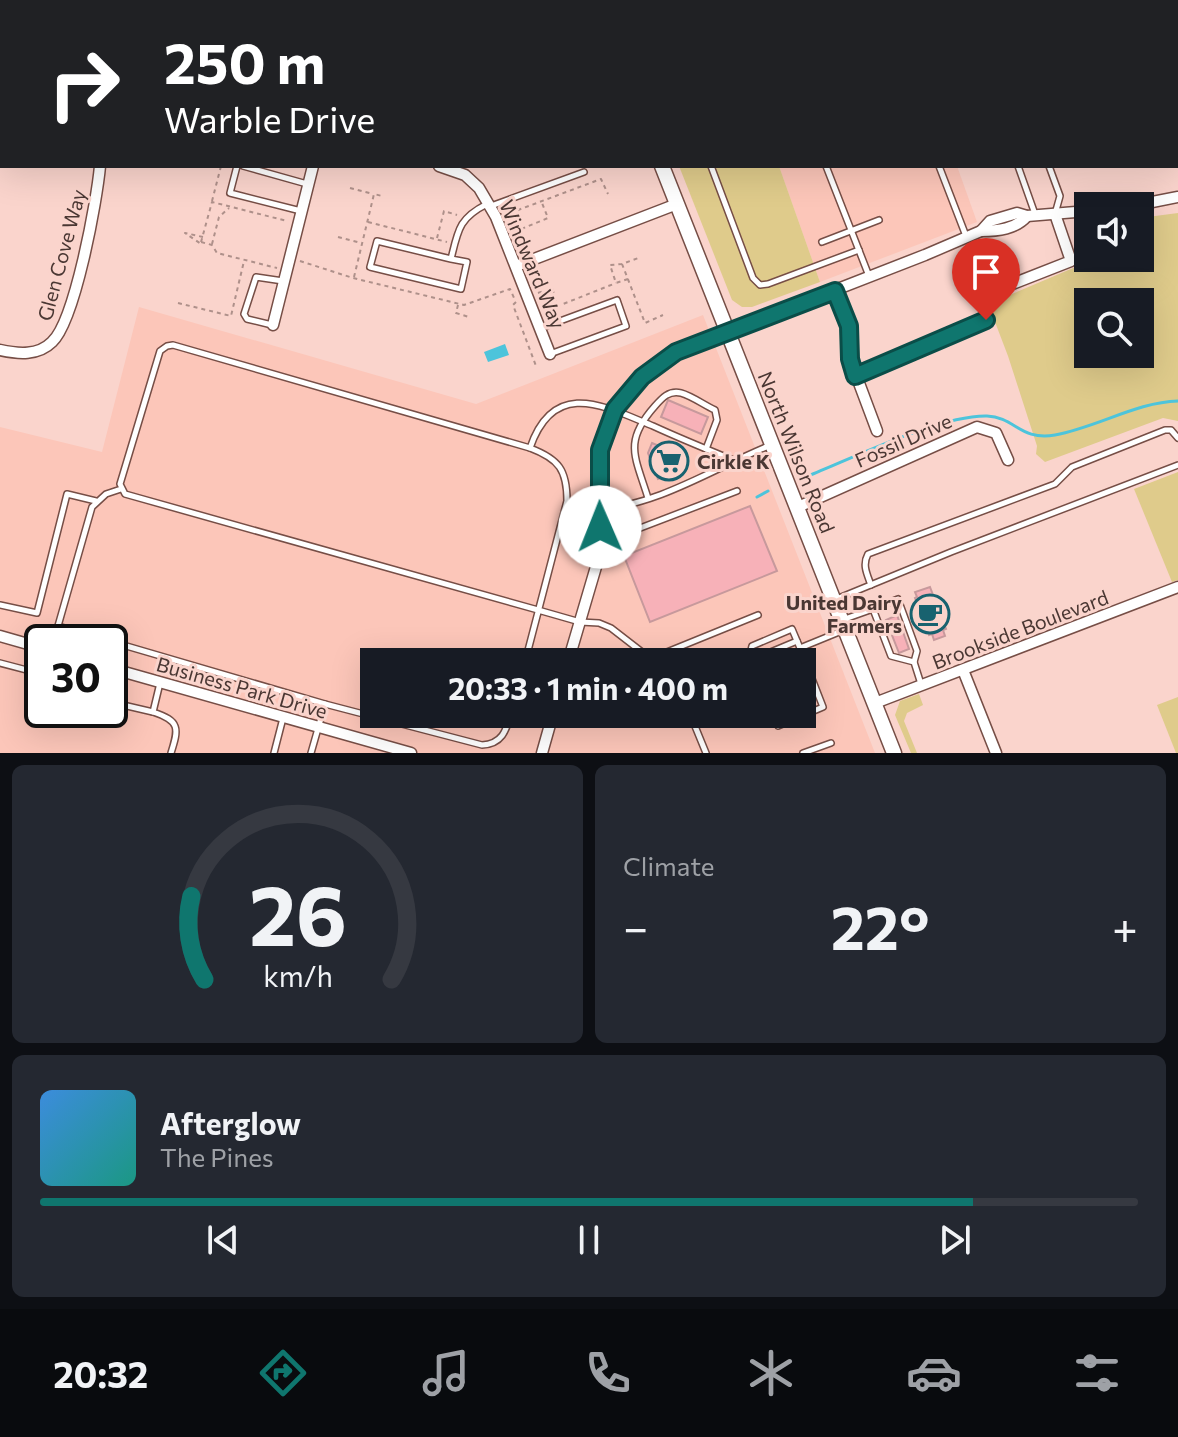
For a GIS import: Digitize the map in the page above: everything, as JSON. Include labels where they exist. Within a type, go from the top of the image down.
[{"type":"main road","name":"North Wilson Road","points":[[663,168],[894,753]]},
{"type":"street","name":"Glen Cove Way","points":[[0,350],[27,353],[45,348],[61,333],[97,197],[100,168]]},
{"type":"street","points":[[273,325],[312,168]]},
{"type":"street","name":"Windward Way","points":[[445,168],[465,175],[479,188],[489,205],[550,354]]},
{"type":"street","points":[[1154,202],[1178,197]]},
{"type":"street","points":[[516,266],[677,204]]},
{"type":"street","points":[[572,648],[600,544],[600,450],[615,409],[627,391],[657,364],[676,352],[981,231],[1020,224],[1031,215],[1074,212]]},
{"type":"street","points":[[1002,288],[1071,261],[1055,214]]},
{"type":"street","points":[[835,291],[849,326],[850,359],[855,376],[877,431]]},
{"type":"street","points":[[855,376],[986,320]]},
{"type":"street","name":"Fossil Drive","points":[[798,507],[977,427],[996,433],[1008,460]]},
{"type":"street","name":"Brookside Boulevard","points":[[875,703],[1178,587]]},
{"type":"street","points":[[0,636],[24,643]]},
{"type":"street","points":[[963,670],[996,753]]},
{"type":"street","name":"Business Park Drive","points":[[128,673],[318,727],[377,748],[411,753]]},
{"type":"street","points":[[542,753],[549,728]]},
{"type":"lane","points":[[236,168],[230,193],[301,211]]},
{"type":"lane","points":[[250,168],[308,184]]},
{"type":"lane","points":[[712,168],[753,278],[760,285],[859,250]]},
{"type":"lane","points":[[827,168],[870,277]]},
{"type":"lane","points":[[940,168],[966,237]]},
{"type":"lane","points":[[1019,168],[1031,215]]},
{"type":"lane","points":[[1050,168],[1060,196],[1055,214]]},
{"type":"lane","points":[[451,259],[463,221],[489,205],[584,172]]},
{"type":"lane","points":[[822,242],[879,220]]},
{"type":"lane","points":[[377,241],[451,259],[467,262],[461,289],[370,267],[377,241]]},
{"type":"lane","points":[[273,325],[247,319],[244,314],[256,277],[283,281]]},
{"type":"lane","points":[[540,329],[617,300],[626,326],[550,354]]},
{"type":"lane","points":[[121,489],[157,356],[167,346],[173,345],[547,454],[557,462],[567,483],[567,501],[528,648]]},
{"type":"lane","points":[[648,498],[634,446],[634,433],[665,395],[679,392],[715,410],[717,420],[706,449]]},
{"type":"lane","points":[[530,448],[537,429],[544,421],[571,403],[596,403],[733,460]]},
{"type":"lane","points":[[871,585],[865,570],[868,554],[1055,484],[1072,467],[1165,430],[1171,430],[1178,438]]},
{"type":"lane","points":[[600,509],[622,508],[689,484],[771,444]]},
{"type":"lane","points":[[833,600],[1178,465]]},
{"type":"lane","points":[[59,624],[92,507],[106,494],[121,489]]},
{"type":"lane","points":[[121,489],[125,494],[580,622],[599,623],[611,628],[642,652],[662,654],[758,615]]},
{"type":"lane","points":[[600,544],[737,491]]},
{"type":"lane","points":[[0,605],[37,613],[67,494],[96,501]]},
{"type":"lane","points":[[752,648],[792,629],[800,648],[898,599],[917,651],[914,662],[922,686]]},
{"type":"lane","points":[[873,609],[891,656],[914,662]]},
{"type":"lane","points":[[780,648],[797,641]]},
{"type":"lane","points":[[128,646],[360,713]]},
{"type":"lane","points":[[0,663],[24,669]]},
{"type":"lane","points":[[153,712],[160,682]]},
{"type":"lane","points":[[816,689],[823,707],[816,710]]},
{"type":"lane","points":[[311,753],[325,704]]},
{"type":"lane","points":[[128,706],[170,718],[176,735],[171,753]]},
{"type":"lane","points":[[274,753],[283,717]]},
{"type":"lane","points":[[417,728],[482,745],[499,741],[507,728]]},
{"type":"lane","points":[[696,728],[706,753]]},
{"type":"lane","points":[[803,753],[831,743]]},
{"type":"path","points":[[201,242],[220,168]]},
{"type":"path","points":[[510,213],[601,179],[608,194]]},
{"type":"path","points":[[350,188],[382,196]]},
{"type":"path","points":[[353,278],[374,194]]},
{"type":"path","points":[[509,235],[548,218],[542,201]]},
{"type":"path","points":[[212,202],[289,221]]},
{"type":"path","points":[[212,245],[219,217],[231,207]]},
{"type":"path","points":[[437,239],[444,211],[461,216]]},
{"type":"path","points":[[208,215],[219,217]]},
{"type":"path","points":[[367,221],[449,242]]},
{"type":"path","points":[[205,227],[216,230]]},
{"type":"path","points":[[203,237],[185,233],[201,244],[212,245],[217,253],[277,268]]},
{"type":"path","points":[[338,237],[362,243]]},
{"type":"path","points":[[616,283],[610,265],[641,257]]},
{"type":"path","points":[[289,258],[353,278],[464,305],[510,289],[536,366]]},
{"type":"path","points":[[178,303],[231,316],[244,260]]},
{"type":"path","points":[[622,264],[645,323],[663,315]]},
{"type":"path","points":[[515,300],[552,288],[558,306],[628,279]]},
{"type":"path","points":[[459,303],[456,313],[469,317]]},
{"type":"shaded area","points":[[680,168],[780,168],[820,282],[752,307],[742,307],[732,300]]},
{"type":"shaded area","points":[[780,168],[958,168],[977,222],[820,282]]},
{"type":"shaded area","points":[[1178,213],[1178,421],[1163,418],[1045,462],[1036,454],[1037,446],[1008,356],[966,246],[983,239],[1005,297],[1074,268],[1074,272],[1154,272],[1154,216]]},
{"type":"shaded area","points":[[139,307],[476,404],[703,315],[875,753],[0,753],[0,427],[102,452]]},
{"type":"shaded area","points":[[1178,472],[1178,580],[1172,582],[1134,489]]},
{"type":"shaded area","points":[[919,694],[923,705],[907,713],[904,721],[917,753],[911,753],[895,715],[900,701]]},
{"type":"shaded area","points":[[1178,697],[1178,753],[1176,753],[1157,705]]},
{"type":"water","points":[[505,344],[509,355],[488,362],[484,352]]},
{"type":"building","points":[[668,400],[708,417],[701,434],[661,417]]},
{"type":"building","name":"Cirkle K","points":[[652,443],[688,458],[686,469],[658,479],[648,453]]},
{"type":"building","points":[[750,506],[777,571],[650,622],[624,556]]},
{"type":"building","name":"United Dairy Farmers","points":[[930,587],[946,629],[943,630],[945,636],[934,640],[932,634],[929,635],[915,598],[915,592]]},
{"type":"building","points":[[897,615],[909,649],[899,653],[886,620]]},
{"type":"waterway","points":[[808,476],[946,422],[997,417],[1034,435],[1055,435],[1148,406],[1178,401]]},
{"type":"waterway","points":[[757,497],[768,491]]},
{"type":"place","name":"Cirkle K","points":[[669,461]]},
{"type":"place","name":"United Dairy Farmers","points":[[930,614]]},
{"type":"route","points":[[600,527],[600,450],[615,409],[627,391],[657,364],[676,352],[835,291],[849,326],[850,359],[855,376],[986,320]]}]
